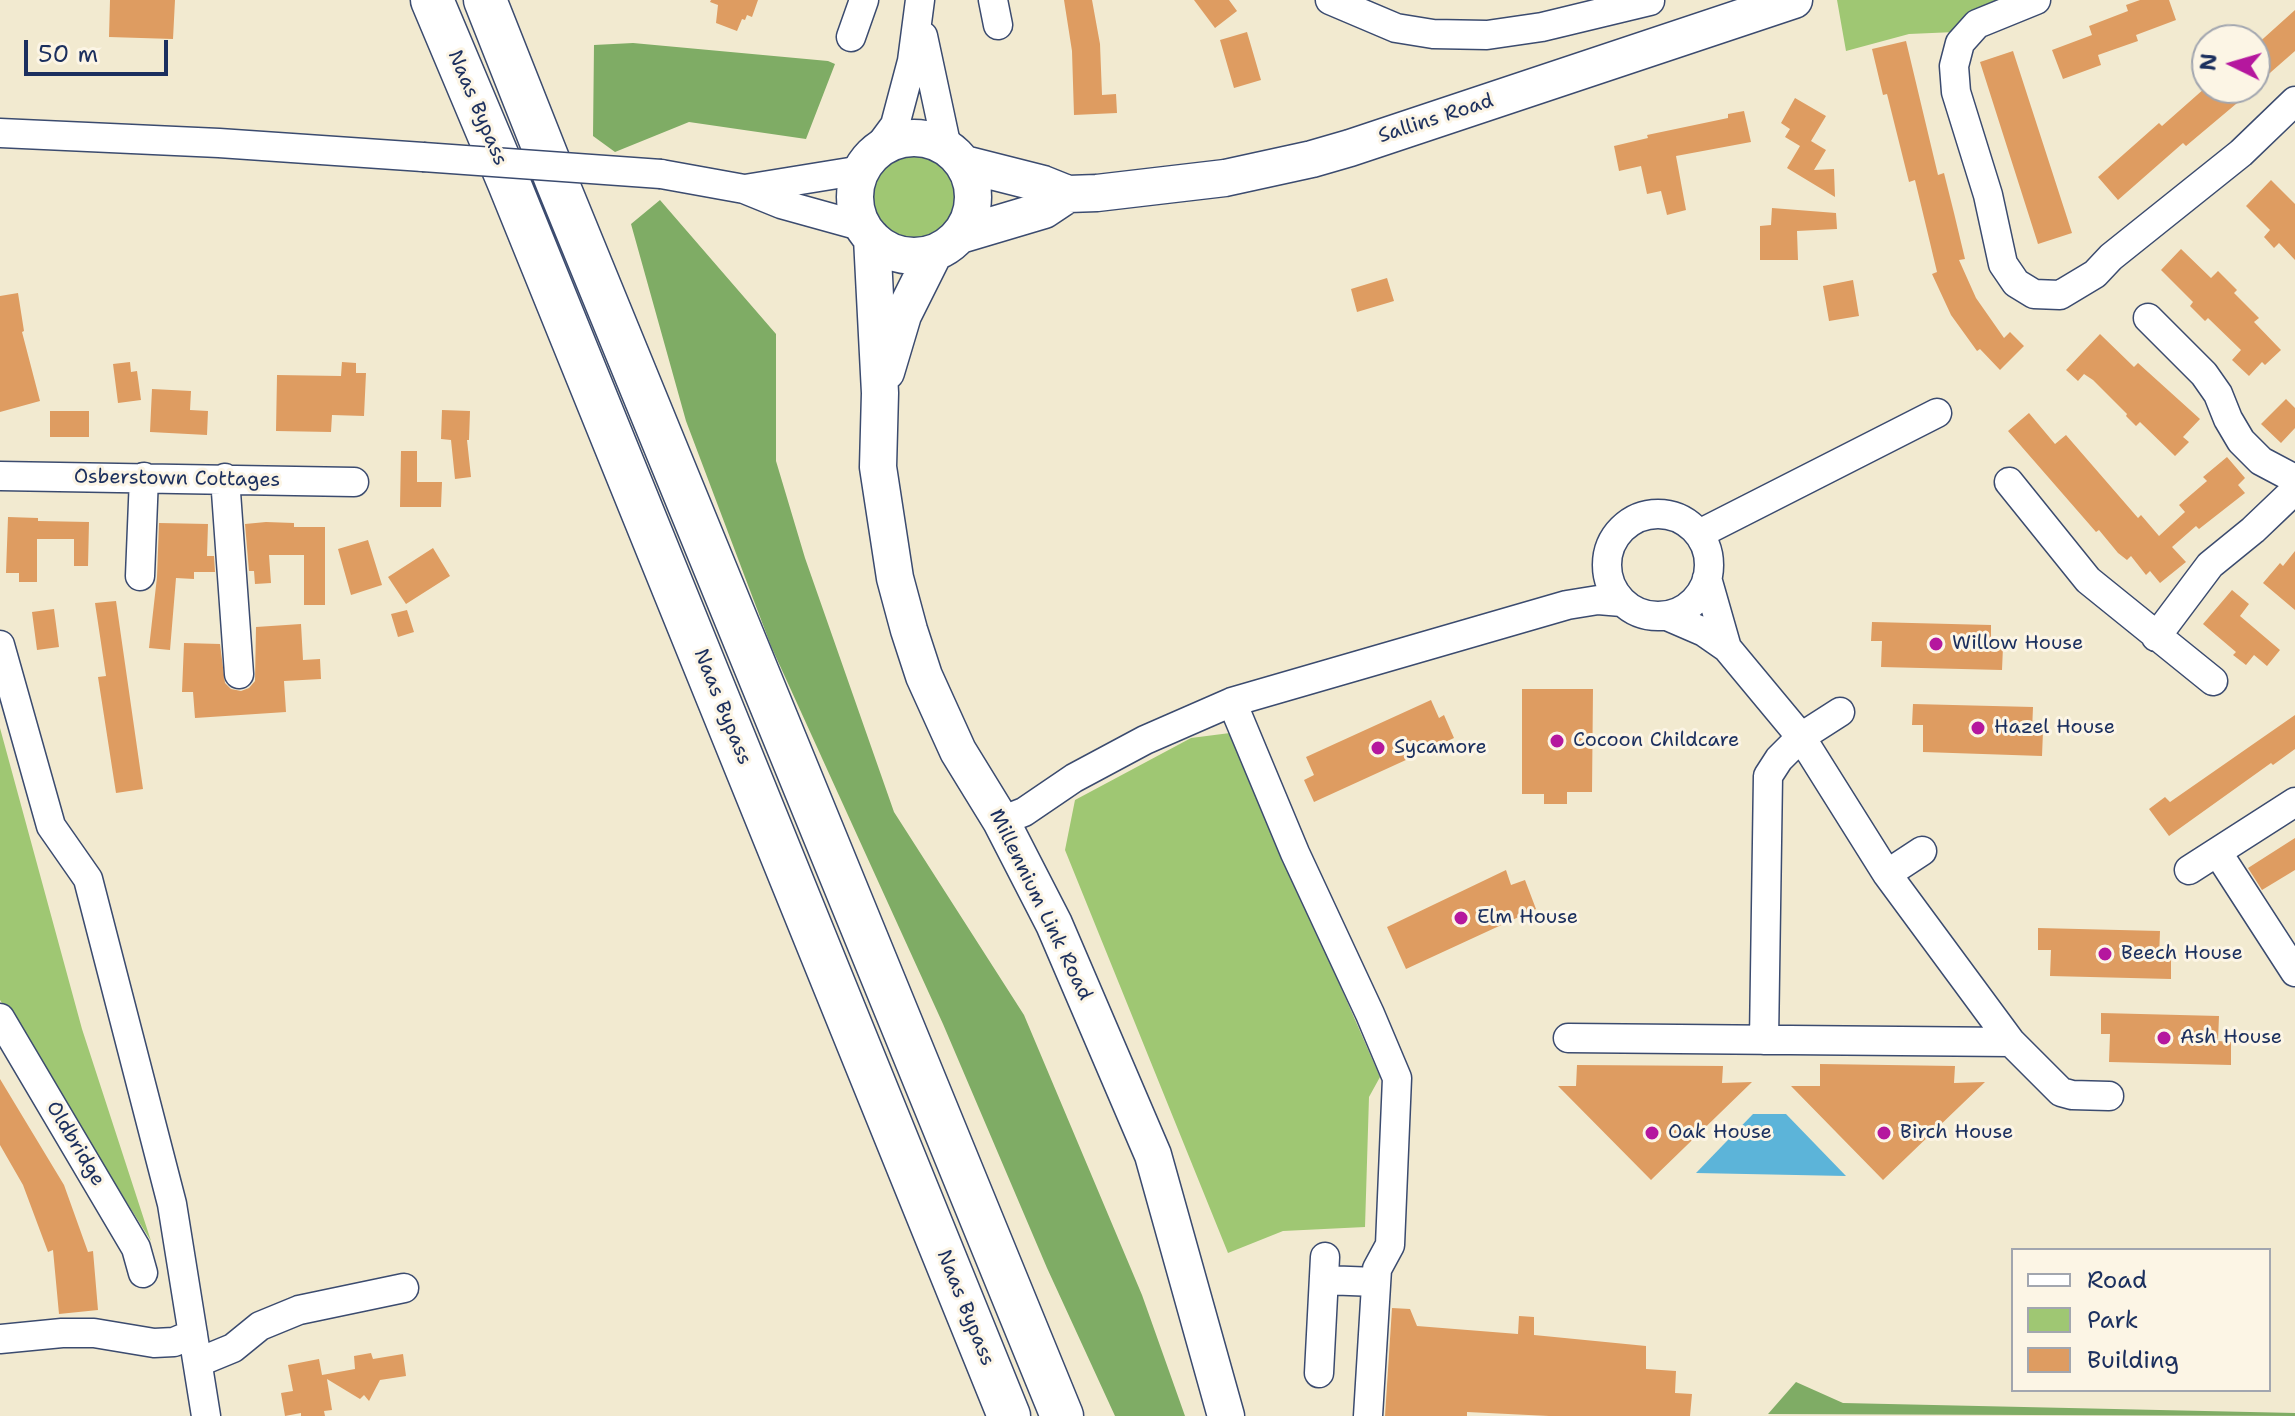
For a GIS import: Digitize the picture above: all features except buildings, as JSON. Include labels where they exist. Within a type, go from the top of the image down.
[{"type":"highway","name":"Naas Bypass","points":[[432,0],[1009,1416]]},
{"type":"highway","points":[[485,0],[1062,1416]]},
{"type":"main road","name":"Sallins Road","points":[[956,156],[1068,194],[1225,178],[1312,159],[1794,0]]},
{"type":"main road","points":[[900,139],[933,141],[956,156],[971,182],[973,200],[969,219],[947,244],[917,256],[885,248],[868,232],[856,208],[856,189],[867,163],[885,146],[900,139]]},
{"type":"main road","name":"Sallins Road","points":[[947,244],[1044,210],[1068,194]]},
{"type":"main road","name":"Millennium Link Road","points":[[868,232],[880,393],[878,467],[898,591],[924,676],[958,751],[1001,821],[1054,924],[1153,1155],[1226,1416]]},
{"type":"main road","name":"Millennium Link Road","points":[[880,393],[903,315],[947,244]]},
{"type":"street","points":[[851,37],[864,0]]},
{"type":"street","points":[[1330,0],[1396,28],[1446,35],[1487,35],[1542,27],[1650,1]]},
{"type":"street","points":[[2036,0],[1977,24],[1960,43],[1954,66],[1956,92],[1988,195],[2003,264],[2016,283],[2034,294],[2060,295],[2095,274],[2123,247],[2241,153],[2295,101]]},
{"type":"street","points":[[920,6],[928,65],[956,156]]},
{"type":"street","points":[[744,189],[867,163],[895,125],[912,61],[920,6]]},
{"type":"street","points":[[0,133],[219,143],[661,174],[744,189],[868,232]]},
{"type":"street","points":[[2148,318],[2204,374],[2218,394],[2241,441],[2261,461],[2295,479]]},
{"type":"street","points":[[1699,534],[1937,413]]},
{"type":"street","name":"Osberstown Cottages","points":[[0,476],[354,482]]},
{"type":"street","points":[[140,576],[144,477]]},
{"type":"street","points":[[225,478],[239,674]]},
{"type":"street","points":[[2009,482],[2088,580],[2213,681]]},
{"type":"street","points":[[2156,637],[2186,593],[2210,565],[2295,490]]},
{"type":"street","points":[[1567,605],[1596,581],[1614,539],[1625,527],[1639,518],[1655,514],[1672,516],[1687,523],[1699,534],[1709,563],[1702,591],[1693,603],[1667,616]]},
{"type":"street","points":[[1608,555],[1607,572],[1612,588],[1622,602]]},
{"type":"street","points":[[1707,578],[1727,648]]},
{"type":"street","points":[[1001,821],[1024,812],[1074,778],[1145,740],[1232,702],[1567,605],[1598,600],[1622,602],[1643,613],[1667,616],[1704,632],[1727,648],[1801,737],[1887,874],[2011,1042],[2061,1092],[2109,1096]]},
{"type":"street","points":[[0,645],[51,826],[88,879],[172,1204],[206,1416]]},
{"type":"street","points":[[1232,702],[1295,853],[1397,1078],[1390,1245],[1377,1269],[1368,1416]]},
{"type":"street","points":[[1764,1040],[1768,776],[1779,759],[1801,737],[1840,712]]},
{"type":"street","points":[[2189,870],[2295,802]]},
{"type":"street","points":[[1887,874],[1922,851]]},
{"type":"street","points":[[2218,853],[2295,972]]},
{"type":"street","name":"Oldbridge","points":[[0,1018],[136,1248],[143,1273]]},
{"type":"street","points":[[1568,1038],[2011,1042]]},
{"type":"street","points":[[1319,1373],[1324,1268],[1376,1282]]},
{"type":"street","points":[[199,1362],[233,1348],[260,1326],[299,1310],[404,1288]]},
{"type":"street","points":[[0,1339],[94,1333],[154,1343],[174,1342],[193,1334]]},
{"type":"green space","points":[[1837,0],[2007,0],[1955,32],[1909,34],[1846,51]]},
{"type":"green space","points":[[633,43],[835,64],[806,139],[689,122],[615,152],[593,136],[594,45]]},
{"type":"green space","points":[[915,149],[933,153],[948,163],[958,178],[962,196],[958,214],[948,229],[933,239],[915,243],[897,239],[882,229],[872,214],[868,196],[872,178],[882,163],[897,153]]},
{"type":"green space","points":[[660,200],[776,334],[776,461],[805,558],[894,812],[1024,1015],[1142,1295],[1185,1416],[1115,1416],[1047,1268],[943,1024],[771,646],[686,421],[631,224]]},
{"type":"green space","points":[[0,728],[82,1029],[151,1241],[0,1000]]},
{"type":"green space","points":[[1230,733],[1380,1077],[1369,1097],[1365,1227],[1283,1231],[1228,1253],[1065,850],[1075,800],[1191,738]]},
{"type":"green space","points":[[1796,1382],[1843,1403],[2295,1413],[2295,1416],[1768,1414]]},
{"type":"water","points":[[1753,1114],[1786,1114],[1846,1176],[1696,1173]]},
{"type":"place","name":"Willow House","points":[[1936,644]]},
{"type":"place","name":"Hazel House","points":[[1978,728]]},
{"type":"place","name":"Cocoon Childcare","points":[[1557,741]]},
{"type":"place","name":"Sycamore","points":[[1378,748]]},
{"type":"place","name":"Elm House","points":[[1461,918]]},
{"type":"place","name":"Beech House","points":[[2105,954]]},
{"type":"place","name":"Ash House","points":[[2164,1038]]},
{"type":"place","name":"Oak House","points":[[1652,1133]]},
{"type":"place","name":"Birch House","points":[[1884,1133]]}]
